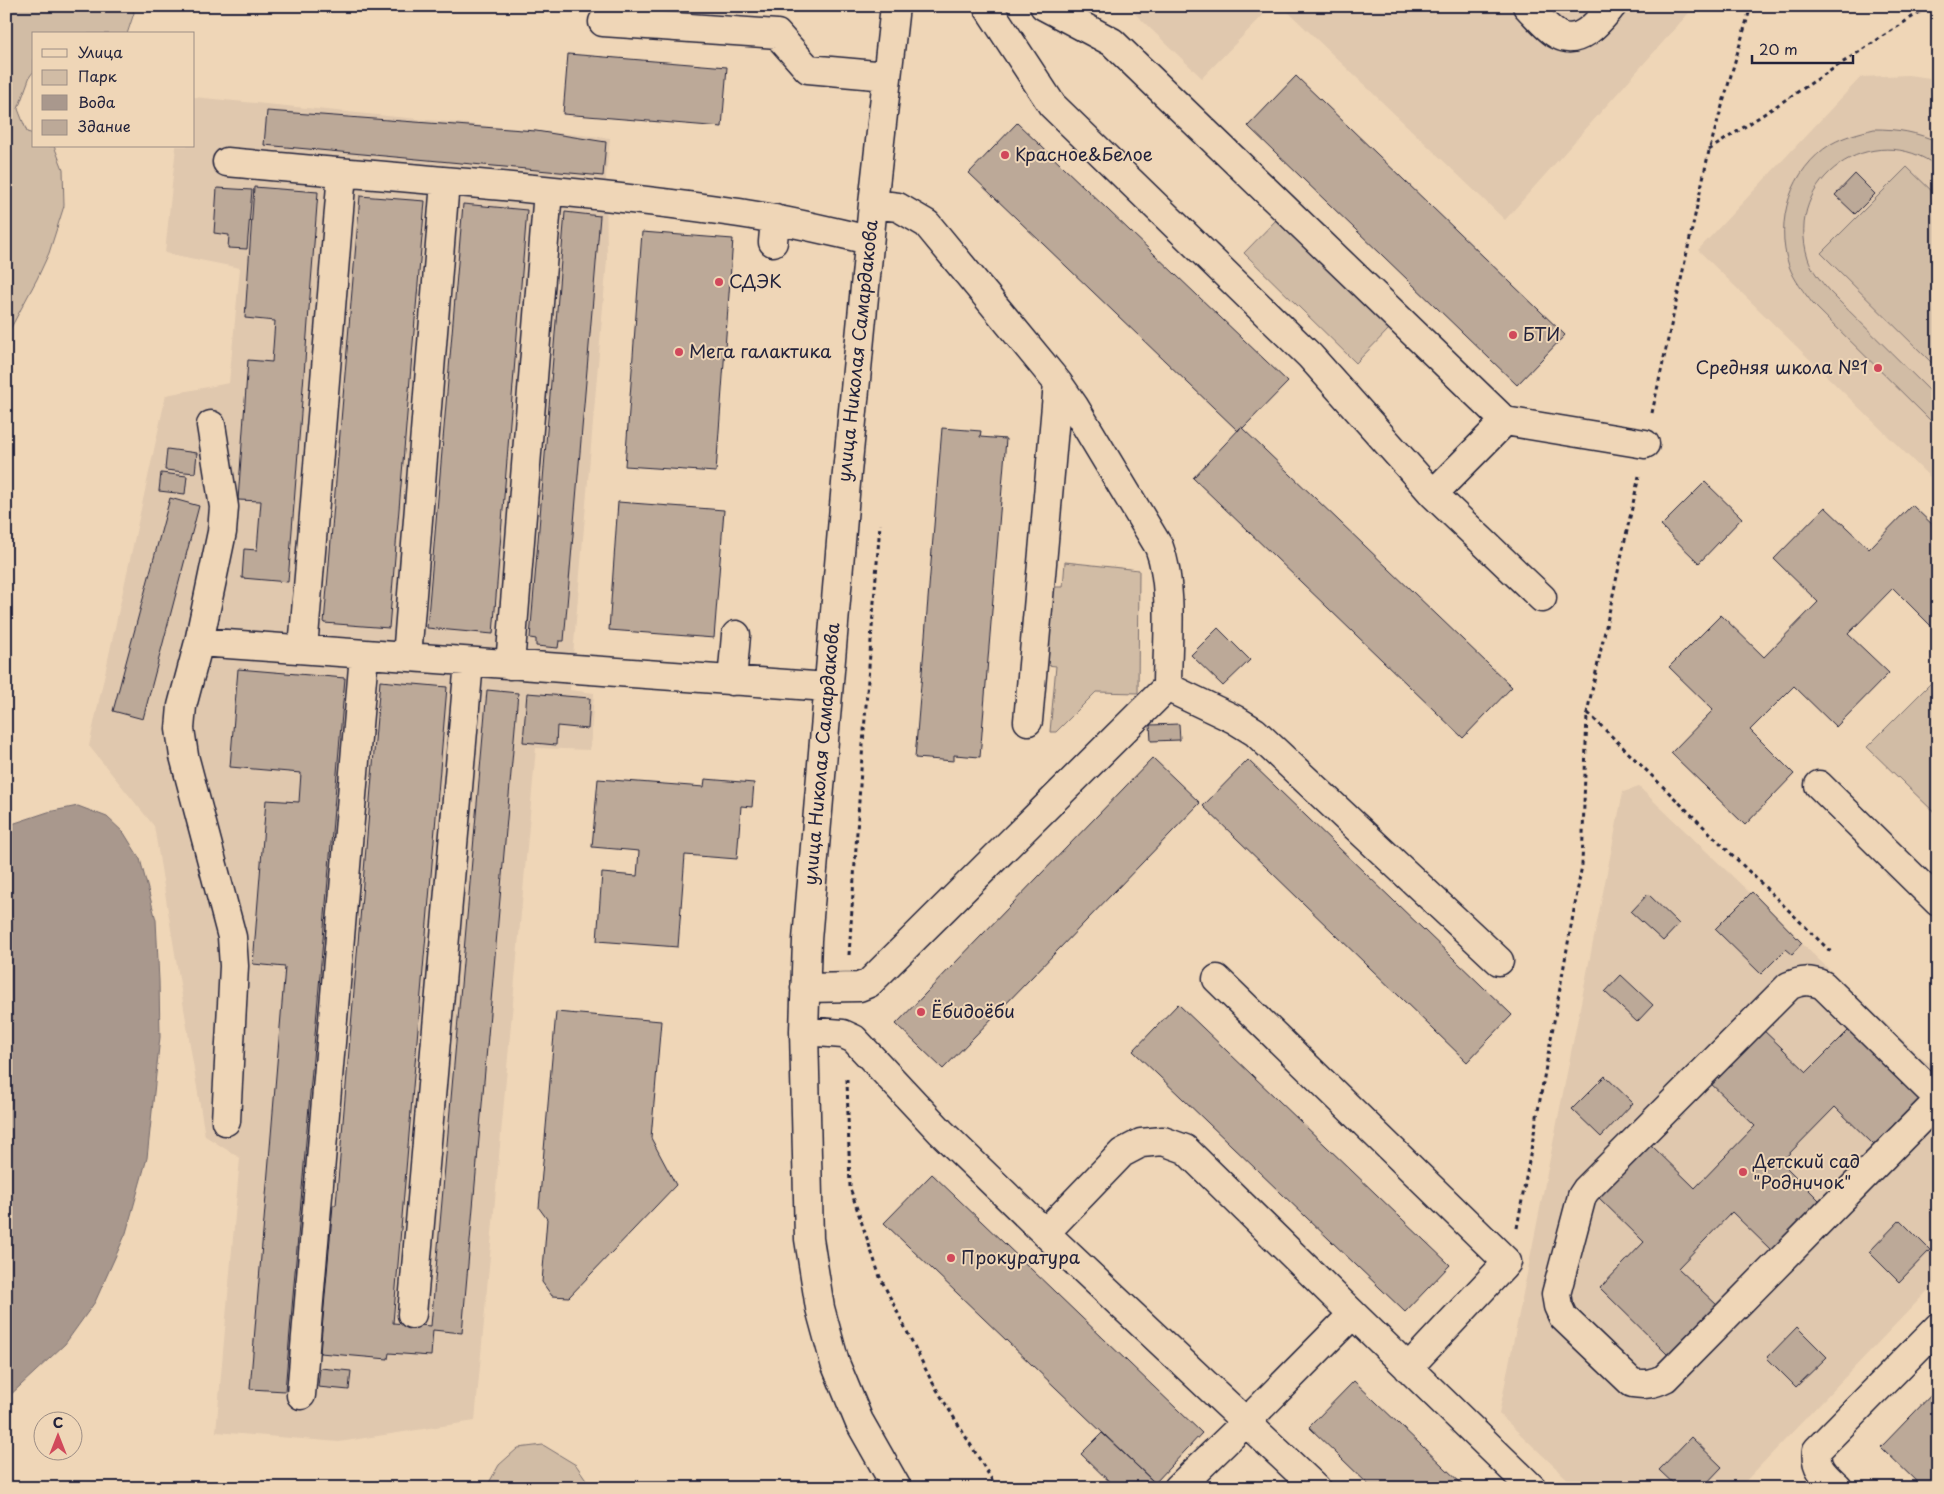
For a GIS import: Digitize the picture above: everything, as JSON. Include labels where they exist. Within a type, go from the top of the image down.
[{"type":"street","name":"улица Николая Самардакова","points":[[895,6],[872,204],[828,687],[807,940],[804,1032],[809,1239],[820,1308],[835,1362],[859,1422],[897,1488]]},
{"type":"street","points":[[987,6],[1052,105],[1310,356],[1433,494],[1542,598]]},
{"type":"street","points":[[1044,6],[1112,42],[1505,421],[1645,444]]},
{"type":"street","points":[[1527,6],[1557,35],[1566,38],[1576,37],[1585,33],[1612,6]]},
{"type":"street","points":[[603,22],[777,34],[808,69],[887,76]]},
{"type":"street","points":[[226,162],[548,191],[714,210],[774,231],[869,240]]},
{"type":"street","points":[[303,649],[342,173]]},
{"type":"street","points":[[407,657],[445,182]]},
{"type":"street","points":[[510,665],[548,191]]},
{"type":"street","points":[[805,988],[859,987],[869,983],[1167,687],[1168,582],[1166,564],[1154,538],[1074,406],[1058,383],[927,224],[898,207],[872,204]]},
{"type":"street","points":[[1028,721],[1058,383]]},
{"type":"street","points":[[1433,494],[1505,421]]},
{"type":"street","points":[[211,425],[224,507],[222,532],[182,706],[180,729],[184,756],[232,937],[234,966],[226,1121]]},
{"type":"street","points":[[732,681],[736,635]]},
{"type":"street","points":[[198,642],[828,687]]},
{"type":"street","points":[[301,1395],[364,654]]},
{"type":"street","points":[[412,1314],[469,662]]},
{"type":"street","points":[[1167,687],[1234,719],[1255,732],[1499,961]]},
{"type":"street","points":[[1819,785],[1938,902]]},
{"type":"street","points":[[1217,979],[1507,1262],[1408,1368]]},
{"type":"street","points":[[1812,980],[1823,985],[1938,1100],[1665,1378],[1654,1384],[1642,1385],[1632,1383],[1563,1317],[1556,1294],[1582,1196],[1586,1190],[1789,986],[1801,981],[1812,980]]},
{"type":"street","points":[[804,1032],[843,1034],[854,1039],[941,1132],[1045,1233],[1316,1488]]},
{"type":"street","points":[[1045,1233],[1122,1153],[1141,1143],[1163,1142],[1185,1149],[1532,1488]]},
{"type":"street","points":[[1178,1488],[1247,1422],[1353,1314]]},
{"type":"street","points":[[1838,1488],[1819,1470],[1816,1460],[1817,1450],[1938,1327]]},
{"type":"path","points":[[1507,1262],[1515,1240],[1582,865],[1587,713],[1708,151],[1751,6]]},
{"type":"path","points":[[1708,151],[1929,6]]},
{"type":"path","points":[[1587,713],[1834,955]]},
{"type":"shaded area","points":[[1127,6],[1272,6],[1202,78]]},
{"type":"shaded area","points":[[1282,6],[1695,6],[1505,220]]},
{"type":"shaded area","name":"Средняя школа №1","points":[[1908,75],[1938,79],[1938,485],[1698,250],[1861,77]]},
{"type":"shaded area","points":[[195,97],[610,138],[606,176],[607,260],[570,690],[594,693],[590,750],[536,748],[475,1421],[339,1442],[216,1432],[240,1158],[205,1136],[154,826],[89,746],[166,395],[229,383],[240,268],[165,253],[176,148],[195,148]]},
{"type":"shaded area","name":"Детский сад \"Родничок\"","points":[[1639,787],[1750,893],[1752,892],[1796,938],[1925,1061],[1938,1065],[1938,1280],[1739,1488],[1577,1488],[1499,1414],[1623,792]]},
{"type":"green space","points":[[6,6],[132,6],[134,13],[128,32],[32,32],[32,74],[18,109],[27,132],[32,133],[32,148],[55,148],[63,169],[64,206],[49,253],[6,337]]},
{"type":"green space","points":[[1874,129],[1907,132],[1938,142],[1938,167],[1913,153],[1887,149],[1862,153],[1839,164],[1821,182],[1809,204],[1804,230],[1808,258],[1814,272],[1829,291],[1938,399],[1938,428],[1813,304],[1794,276],[1789,266],[1785,249],[1785,214],[1789,198],[1805,167],[1831,144]]},
{"type":"green space","points":[[1907,167],[1938,197],[1938,369],[1821,253]]},
{"type":"green space","points":[[1280,216],[1392,326],[1356,363],[1244,253]]},
{"type":"green space","points":[[1065,562],[1139,570],[1138,693],[1096,692],[1056,732],[1050,732],[1056,666],[1047,665],[1054,587],[1063,587]]},
{"type":"green space","points":[[1938,676],[1938,816],[1867,747]]},
{"type":"green space","points":[[543,1445],[576,1465],[592,1488],[486,1488],[499,1465],[518,1448]]},
{"type":"water","points":[[78,806],[107,817],[124,833],[140,859],[156,920],[160,1037],[147,1158],[126,1233],[95,1302],[65,1344],[6,1399],[6,826],[48,812]]},
{"type":"building","points":[[568,54],[727,67],[722,127],[563,114]]},
{"type":"building","points":[[1296,76],[1565,335],[1517,385],[1248,126]]},
{"type":"building","points":[[267,111],[536,131],[606,142],[603,176],[264,145]]},
{"type":"building","points":[[1017,123],[1288,382],[1243,428],[1241,427],[1238,431],[969,173]]},
{"type":"building","points":[[1855,174],[1875,194],[1855,214],[1835,195]]},
{"type":"building","points":[[254,187],[318,192],[288,582],[242,578],[244,549],[257,550],[261,501],[238,500],[248,360],[272,362],[275,321],[245,318]]},
{"type":"building","points":[[217,188],[252,190],[247,249],[228,248],[229,235],[214,233]]},
{"type":"building","points":[[360,196],[425,201],[389,628],[324,623]]},
{"type":"building","points":[[463,204],[527,210],[493,634],[427,628]]},
{"type":"building","points":[[565,212],[600,216],[564,641],[559,641],[558,648],[536,646],[536,639],[530,638]]},
{"type":"building","name":"Мега галактика","points":[[642,232],[733,239],[716,472],[625,466]]},
{"type":"building","points":[[1241,427],[1512,687],[1463,738],[1193,478]]},
{"type":"building","points":[[942,428],[981,431],[980,437],[1006,439],[980,757],[954,755],[954,761],[915,758]]},
{"type":"building","points":[[167,449],[197,453],[195,473],[165,470]]},
{"type":"building","points":[[161,473],[187,476],[185,494],[159,491]]},
{"type":"building","points":[[1705,482],[1742,518],[1699,563],[1661,526]]},
{"type":"building","points":[[170,498],[199,506],[143,719],[113,711]]},
{"type":"building","points":[[618,502],[724,510],[714,638],[609,630]]},
{"type":"building","points":[[1912,505],[1938,530],[1938,627],[1935,630],[1893,588],[1848,634],[1889,673],[1836,727],[1794,686],[1750,730],[1794,774],[1745,825],[1671,753],[1713,710],[1669,667],[1721,615],[1764,657],[1818,602],[1774,559],[1825,507],[1869,549]]},
{"type":"building","points":[[1218,628],[1250,660],[1223,686],[1191,655]]},
{"type":"building","points":[[238,669],[345,678],[285,1391],[250,1389],[285,967],[253,964],[266,800],[299,802],[301,773],[230,767]]},
{"type":"building","points":[[380,681],[447,687],[393,1323],[431,1326],[487,690],[518,693],[462,1333],[433,1330],[431,1356],[389,1353],[388,1359],[320,1353],[333,1205],[336,1205]]},
{"type":"building","points":[[527,693],[590,698],[588,729],[557,726],[556,745],[523,742]]},
{"type":"building","points":[[1179,724],[1180,740],[1151,741],[1150,725]]},
{"type":"building","points":[[1153,758],[1200,803],[943,1069],[896,1024]]},
{"type":"building","points":[[1248,760],[1512,1015],[1467,1062],[1203,806]]},
{"type":"building","points":[[598,779],[704,787],[705,779],[754,783],[752,807],[741,806],[737,859],[685,855],[678,947],[597,941],[602,873],[637,876],[639,851],[592,847]]},
{"type":"building","points":[[1752,892],[1802,943],[1792,954],[1786,949],[1761,974],[1715,929]]},
{"type":"building","points":[[1648,894],[1679,924],[1663,941],[1631,912]]},
{"type":"building","points":[[1621,975],[1653,1005],[1637,1022],[1605,992]]},
{"type":"building","points":[[1178,1004],[1450,1265],[1405,1312],[1133,1051]]},
{"type":"building","points":[[556,1012],[661,1021],[651,1138],[676,1185],[569,1297],[552,1296],[542,1282],[547,1219],[539,1208]]},
{"type":"building","points":[[1759,1026],[1807,1072],[1852,1027],[1923,1096],[1875,1146],[1835,1107],[1781,1162],[1820,1201],[1771,1250],[1732,1212],[1678,1268],[1719,1307],[1670,1357],[1600,1288],[1644,1242],[1595,1194],[1647,1141],[1695,1188],[1755,1126],[1707,1080]]},
{"type":"building","points":[[1605,1076],[1633,1103],[1601,1137],[1572,1109]]},
{"type":"building","points":[[932,1174],[1202,1433],[1155,1483],[884,1223]]},
{"type":"building","points":[[1900,1220],[1930,1250],[1899,1282],[1869,1252]]},
{"type":"building","points":[[1797,1327],[1827,1357],[1796,1387],[1767,1358]]},
{"type":"building","points":[[320,1368],[351,1371],[349,1390],[318,1387]]},
{"type":"building","points":[[1354,1381],[1466,1488],[1372,1488],[1309,1427]]},
{"type":"building","points":[[1938,1388],[1938,1480],[1930,1488],[1923,1488],[1881,1447]]},
{"type":"building","points":[[1102,1433],[1155,1483],[1150,1488],[1116,1488],[1081,1454]]},
{"type":"building","points":[[1691,1437],[1722,1467],[1702,1488],[1678,1488],[1659,1470]]},
{"type":"place","name":"Красное&Белое","points":[[1005,155]]},
{"type":"place","name":"СДЭК","points":[[719,282]]},
{"type":"place","name":"БТИ","points":[[1513,335]]},
{"type":"place","name":"Мега галактика","points":[[679,352]]},
{"type":"place","name":"Средняя школа №1","points":[[1878,368]]},
{"type":"place","name":"Ёбидоёби","points":[[921,1012]]},
{"type":"place","name":"Детский сад \"Родничок\"","points":[[1743,1172]]},
{"type":"place","name":"Прокуратура","points":[[951,1258]]}]
